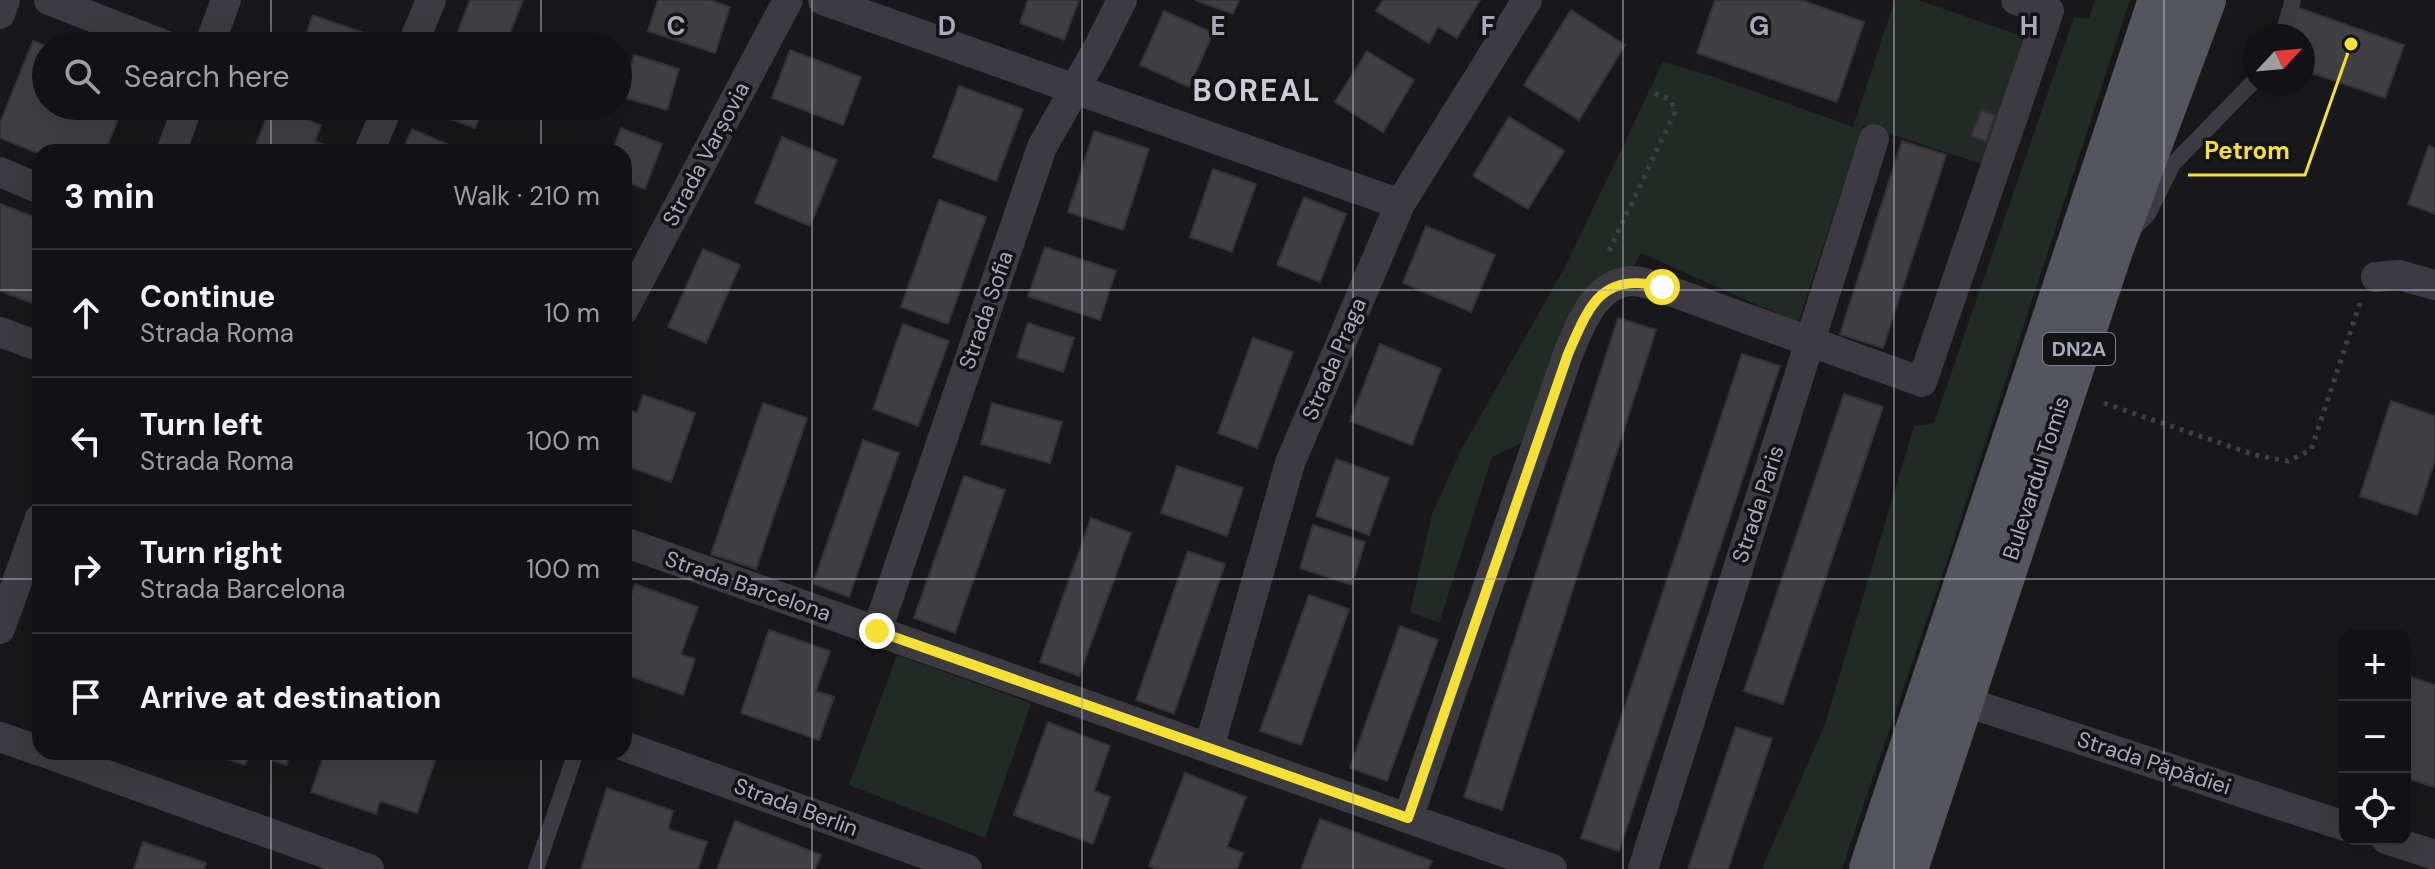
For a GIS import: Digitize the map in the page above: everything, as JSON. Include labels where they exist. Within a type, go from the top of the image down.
[{"type":"main road","name":"Bulevardul Tomis","points":[[1871,869],[2160,0]]},
{"type":"main road","name":"Bulevardul Tomis","points":[[1906,869],[2111,250],[2204,0]]},
{"type":"street","points":[[0,14],[5,0]]},
{"type":"street","points":[[49,0],[131,32]]},
{"type":"street","points":[[214,32],[226,0]]},
{"type":"street","points":[[418,32],[431,0]]},
{"type":"street","name":"Strada Varșovia","points":[[632,294],[788,0]]},
{"type":"street","points":[[823,0],[1400,204]]},
{"type":"street","name":"Strada Sofia","points":[[877,631],[1042,147],[1122,0]]},
{"type":"street","name":"Strada Praga","points":[[1209,748],[1290,463],[1400,204],[1527,0]]},
{"type":"street","points":[[1408,818],[1568,354],[1584,316],[1606,289],[1631,281],[1656,286],[1922,382],[2051,6],[2016,0]]},
{"type":"street","points":[[174,144],[183,120]]},
{"type":"street","points":[[372,144],[382,120]]},
{"type":"street","name":"Strada Paris","points":[[1643,869],[1874,139]]},
{"type":"street","points":[[0,172],[32,186]]},
{"type":"street","points":[[2376,277],[2399,275],[2435,285]]},
{"type":"street","points":[[0,332],[32,344]]},
{"type":"street","points":[[0,629],[32,544]]},
{"type":"street","name":"Strada Barcelona","points":[[632,545],[1552,869]]},
{"type":"street","name":"Strada Păpădiei","points":[[1963,701],[2339,824]]},
{"type":"street","points":[[0,737],[32,748]]},
{"type":"street","name":"Strada Berlin","points":[[632,749],[967,869]]},
{"type":"street","points":[[64,760],[369,869]]},
{"type":"street","points":[[2404,845],[2435,855]]},
{"type":"lane","points":[[2286,24],[2293,0]]},
{"type":"lane","points":[[2111,250],[2148,214],[2173,164],[2243,92]]},
{"type":"lane","points":[[536,869],[573,760]]},
{"type":"path","points":[[1606,289],[1600,270],[1675,112],[1671,100],[1649,91]]},
{"type":"path","points":[[2065,390],[2255,455],[2288,461],[2311,450],[2363,293],[2376,277]]},
{"type":"shaded area","points":[[1895,0],[1918,0],[2019,35],[2027,53],[1985,165],[1863,125],[1798,323],[1641,253],[1631,270],[1585,298],[1520,444],[1492,457],[1439,623],[1410,612],[1432,514],[1461,450],[1565,267],[1663,62],[1853,127]]},
{"type":"shaded area","points":[[2095,0],[2130,0],[1947,561],[1842,869],[1762,869],[1825,724],[1914,426],[1934,423],[2074,17],[2089,19]]},
{"type":"shaded area","points":[[897,655],[1031,703],[985,838],[849,785]]},
{"type":"building","points":[[470,0],[523,0],[510,32],[458,32]]},
{"type":"building","points":[[658,0],[710,0],[730,7],[715,53],[648,31]]},
{"type":"building","points":[[1028,0],[1079,0],[1064,40],[1020,23]]},
{"type":"building","points":[[1195,0],[1239,0],[1233,14]]},
{"type":"building","points":[[1383,0],[1480,0],[1457,38],[1438,27],[1429,43],[1376,11]]},
{"type":"building","points":[[1715,0],[1801,0],[1864,22],[1837,102],[1697,53]]},
{"type":"building","points":[[2296,7],[2404,45],[2385,98],[2315,74],[2315,24],[2290,24]]},
{"type":"building","points":[[1571,10],[1625,45],[1579,120],[1524,85]]},
{"type":"building","points":[[1164,11],[1213,33],[1189,87],[1140,65]]},
{"type":"building","points":[[313,15],[361,32],[307,32]]},
{"type":"building","points":[[32,43],[32,120],[118,120],[108,144],[32,144],[32,151],[0,138],[0,123]]},
{"type":"building","points":[[790,50],[861,77],[843,125],[772,98]]},
{"type":"building","points":[[1367,51],[1414,80],[1383,132],[1335,102]]},
{"type":"building","points":[[634,55],[679,69],[667,110],[632,100]]},
{"type":"building","points":[[959,86],[1023,109],[996,181],[933,157]]},
{"type":"building","points":[[1982,110],[1995,116],[1986,141],[1971,136]]},
{"type":"building","points":[[1509,117],[1564,151],[1528,209],[1473,176]]},
{"type":"building","points":[[266,120],[308,120],[321,125],[315,141],[322,144],[256,144]]},
{"type":"building","points":[[453,120],[478,120],[475,128]]},
{"type":"building","points":[[621,128],[662,144],[645,189],[632,184],[632,144],[615,144]]},
{"type":"building","points":[[412,129],[447,144],[405,144]]},
{"type":"building","points":[[1094,131],[1149,149],[1123,230],[1068,212]]},
{"type":"building","points":[[782,137],[837,160],[810,226],[755,203]]},
{"type":"building","points":[[1902,141],[1946,155],[1883,348],[1840,334]]},
{"type":"building","points":[[2429,146],[2435,148],[2435,214],[2408,204]]},
{"type":"building","points":[[1213,169],[1256,184],[1232,252],[1190,237]]},
{"type":"building","points":[[1304,197],[1346,214],[1320,282],[1277,265]]},
{"type":"building","points":[[939,200],[986,217],[948,324],[901,307]]},
{"type":"building","points":[[0,204],[32,216],[32,303],[0,291]]},
{"type":"building","points":[[1426,226],[1495,255],[1471,312],[1403,283]]},
{"type":"building","points":[[1045,247],[1116,271],[1100,320],[1028,296]]},
{"type":"building","points":[[703,249],[740,265],[706,343],[668,327]]},
{"type":"building","points":[[1618,318],[1656,330],[1502,810],[1464,797]]},
{"type":"building","points":[[1028,323],[1074,338],[1063,372],[1017,357]]},
{"type":"building","points":[[903,324],[949,341],[918,426],[873,409]]},
{"type":"building","points":[[1253,338],[1293,352],[1257,448],[1218,433]]},
{"type":"building","points":[[1380,344],[1441,369],[1412,445],[1350,421]]},
{"type":"building","points":[[1742,354],[1780,366],[1619,851],[1581,838]]},
{"type":"building","points":[[1844,394],[1883,407],[1783,704],[1744,691]]},
{"type":"building","points":[[643,395],[695,413],[671,482],[632,468],[632,411],[637,413]]},
{"type":"building","points":[[2391,401],[2435,416],[2435,460],[2417,515],[2360,496]]},
{"type":"building","points":[[763,403],[807,418],[756,569],[711,554]]},
{"type":"building","points":[[992,403],[1062,422],[1050,463],[981,444]]},
{"type":"building","points":[[863,440],[899,453],[849,597],[813,584]]},
{"type":"building","points":[[1336,459],[1389,478],[1369,535],[1316,516]]},
{"type":"building","points":[[1177,466],[1243,488],[1227,536],[1161,513]]},
{"type":"building","points":[[964,476],[1005,490],[955,633],[914,618]]},
{"type":"building","points":[[1091,518],[1131,533],[1079,676],[1040,662]]},
{"type":"building","points":[[1313,525],[1365,542],[1352,585],[1300,568]]},
{"type":"building","points":[[1188,551],[1225,564],[1174,714],[1136,700]]},
{"type":"building","points":[[635,584],[698,607],[681,654],[695,659],[683,695],[632,677],[632,592]]},
{"type":"building","points":[[1309,595],[1349,609],[1301,745],[1260,731]]},
{"type":"building","points":[[1400,626],[1438,640],[1387,781],[1350,768]]},
{"type":"building","points":[[769,630],[830,651],[816,691],[834,697],[819,740],[741,713]]},
{"type":"building","points":[[2411,677],[2435,685],[2435,787],[2411,780]]},
{"type":"building","points":[[1048,722],[1110,746],[1094,791],[1110,797],[1093,844],[1014,815]]},
{"type":"building","points":[[1736,727],[1772,739],[1728,869],[1688,869]]},
{"type":"building","points":[[230,760],[247,760],[245,765]]},
{"type":"building","points":[[322,760],[435,760],[417,813],[380,801],[376,814],[311,792]]},
{"type":"building","points":[[1185,773],[1246,797],[1227,847],[1243,853],[1237,869],[1156,869],[1149,866]]},
{"type":"building","points":[[607,788],[673,811],[668,829],[707,842],[698,869],[581,869]]},
{"type":"building","points":[[1320,819],[1432,861],[1428,869],[1301,869]]},
{"type":"building","points":[[735,821],[821,855],[815,869],[717,869]]},
{"type":"building","points":[[143,842],[206,863],[204,869],[134,869]]},
{"type":"place","name":"Petrom","points":[[2351,44]]},
{"type":"district","name":"BOREAL","points":[[1257,90]]},
{"type":"route","points":[[877,631],[1408,818],[1568,354],[1584,316],[1606,289],[1631,281],[1662,287]]}]
